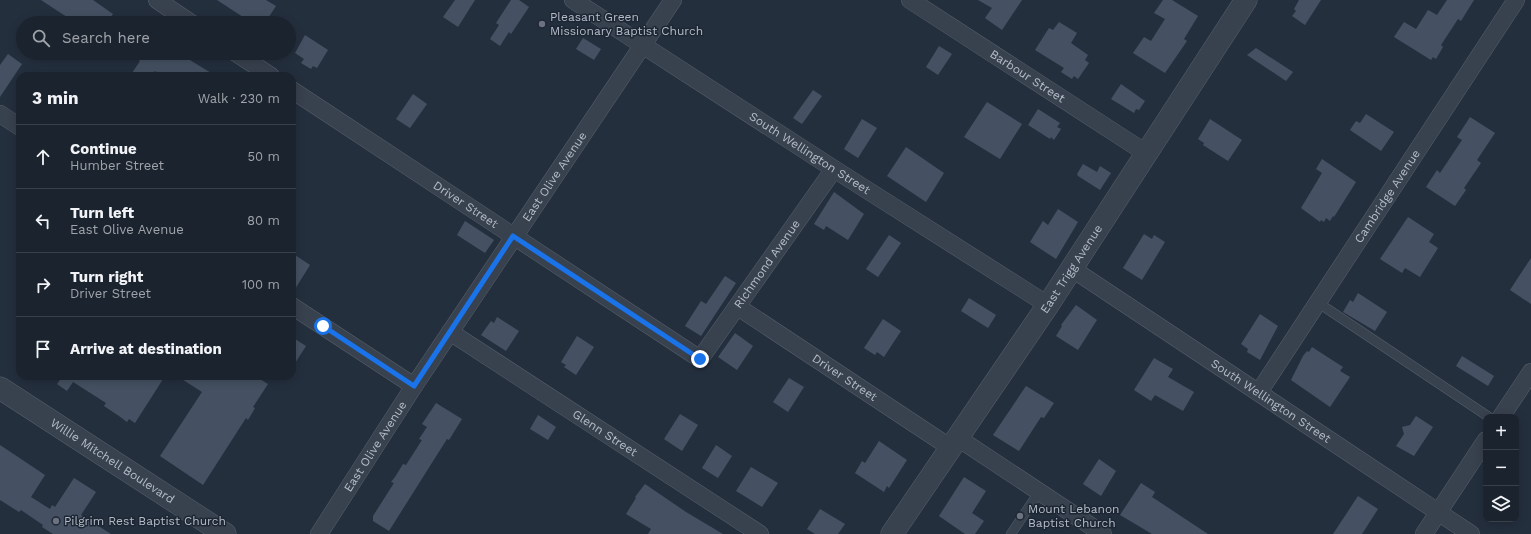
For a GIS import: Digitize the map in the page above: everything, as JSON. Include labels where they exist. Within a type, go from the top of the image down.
[{"type":"street","points":[[157,0],[181,16]]},
{"type":"street","name":"South Wellington Street","points":[[573,0],[834,170],[1048,305]]},
{"type":"street","name":"East Olive Avenue","points":[[319,534],[513,236],[673,0]]},
{"type":"street","name":"Barbour Street","points":[[910,0],[1146,153]]},
{"type":"street","name":"East Trigg Avenue","points":[[892,534],[1048,305],[1246,0]]},
{"type":"street","name":"Cambridge Avenue","points":[[1259,392],[1516,0]]},
{"type":"street","points":[[247,60],[265,72]]},
{"type":"street","name":"Driver Street","points":[[296,93],[700,359]]},
{"type":"street","points":[[0,114],[16,124]]},
{"type":"street","name":"Richmond Avenue","points":[[700,359],[834,170]]},
{"type":"street","name":"South Wellington Street","points":[[1071,268],[1259,392],[1438,513],[1472,534]]},
{"type":"street","name":"Driver Street","points":[[738,307],[955,443],[1039,492],[1103,534]]},
{"type":"street","points":[[296,309],[414,386]]},
{"type":"street","name":"Glenn Street","points":[[450,332],[760,534]]},
{"type":"street","points":[[1503,414],[1531,372]]},
{"type":"street","name":"Willie Mitchell Boulevard","points":[[0,388],[225,534]]},
{"type":"street","points":[[1424,534],[1483,445]]},
{"type":"lane","points":[[1317,302],[1485,414]]},
{"type":"lane","points":[[1011,534],[1039,492]]},
{"type":"building","points":[[41,0],[93,0],[113,14],[112,16],[65,16]]},
{"type":"building","points":[[217,0],[266,0],[276,6],[270,16],[241,16]]},
{"type":"building","points":[[455,0],[475,0],[458,27],[443,17]]},
{"type":"building","points":[[511,0],[519,0],[529,7],[511,34],[509,32],[500,46],[490,39],[499,25],[496,23]]},
{"type":"building","points":[[978,0],[1022,0],[1002,30],[985,18],[992,8]]},
{"type":"building","points":[[1163,0],[1172,0],[1198,16],[1184,39],[1187,41],[1165,73],[1133,53],[1144,37],[1151,41],[1165,19],[1154,13]]},
{"type":"building","points":[[1299,0],[1321,0],[1305,25],[1292,16],[1296,11],[1294,9]]},
{"type":"building","points":[[1447,0],[1474,0],[1461,21],[1458,19],[1441,45],[1443,47],[1436,59],[1433,57],[1431,60],[1394,37],[1404,22],[1416,29],[1428,10],[1437,15]]},
{"type":"building","points":[[1059,22],[1077,33],[1071,43],[1088,55],[1085,60],[1089,63],[1078,79],[1074,76],[1072,79],[1061,72],[1064,68],[1035,50],[1049,28],[1053,30]]},
{"type":"building","points":[[305,35],[328,50],[317,68],[313,66],[311,69],[301,63],[304,59],[296,54]]},
{"type":"building","points":[[583,38],[601,49],[594,60],[576,49]]},
{"type":"building","points":[[939,46],[952,54],[938,75],[926,67]]},
{"type":"building","points":[[1256,48],[1293,72],[1286,81],[1247,55]]},
{"type":"building","points":[[8,54],[22,64],[0,97],[0,65]]},
{"type":"building","points":[[139,60],[190,60],[209,72],[133,72],[140,61]]},
{"type":"building","points":[[1121,84],[1145,101],[1139,110],[1136,109],[1134,113],[1111,99]]},
{"type":"building","points":[[813,90],[822,96],[802,124],[793,118]]},
{"type":"building","points":[[413,94],[427,104],[410,128],[396,119]]},
{"type":"building","points":[[987,102],[1022,124],[1000,159],[964,137]]},
{"type":"building","points":[[1038,109],[1060,123],[1057,127],[1061,129],[1054,140],[1028,125]]},
{"type":"building","points":[[1366,114],[1394,132],[1381,151],[1350,130],[1356,121],[1360,123]]},
{"type":"building","points":[[1470,117],[1495,133],[1477,160],[1481,163],[1464,188],[1466,190],[1455,206],[1426,187],[1437,170],[1440,173],[1462,140],[1457,137]]},
{"type":"building","points":[[862,119],[877,128],[858,158],[844,149]]},
{"type":"building","points":[[1210,119],[1242,140],[1228,161],[1203,145],[1204,143],[1198,139]]},
{"type":"building","points":[[906,147],[944,173],[926,202],[887,176]]},
{"type":"building","points":[[1322,159],[1356,182],[1334,217],[1333,216],[1330,221],[1326,218],[1324,222],[1321,220],[1320,222],[1301,208],[1322,173],[1316,169]]},
{"type":"building","points":[[1083,164],[1097,172],[1100,166],[1111,173],[1100,190],[1078,176],[1077,174]]},
{"type":"building","points":[[834,192],[864,214],[848,240],[826,226],[824,230],[814,224]]},
{"type":"building","points":[[1058,209],[1078,222],[1056,259],[1030,242],[1043,221],[1048,225]]},
{"type":"building","points":[[1408,217],[1434,234],[1429,242],[1438,248],[1420,277],[1405,268],[1402,273],[1380,259]]},
{"type":"building","points":[[465,221],[494,240],[485,253],[457,235]]},
{"type":"building","points":[[1144,234],[1152,239],[1154,235],[1165,242],[1142,280],[1123,268]]},
{"type":"building","points":[[889,235],[901,243],[878,277],[866,269]]},
{"type":"building","points":[[296,256],[310,265],[296,288]]},
{"type":"building","points":[[1531,258],[1531,304],[1510,290]]},
{"type":"building","points":[[725,276],[736,283],[701,336],[685,326],[701,301],[706,304]]},
{"type":"building","points":[[1358,293],[1387,312],[1375,331],[1343,312],[1350,300],[1353,302]]},
{"type":"building","points":[[969,298],[996,315],[988,328],[961,311]]},
{"type":"building","points":[[1076,305],[1097,320],[1078,350],[1056,336],[1062,326],[1061,325]]},
{"type":"building","points":[[1260,314],[1278,326],[1260,360],[1247,352],[1248,349],[1241,344]]},
{"type":"building","points":[[497,317],[519,331],[506,351],[481,335],[491,321],[494,323]]},
{"type":"building","points":[[883,319],[901,331],[884,357],[877,352],[875,355],[864,348]]},
{"type":"building","points":[[735,333],[753,346],[737,370],[718,357]]},
{"type":"building","points":[[577,336],[594,347],[576,375],[564,367],[566,365],[561,362]]},
{"type":"building","points":[[296,340],[306,346],[296,362]]},
{"type":"building","points":[[1312,347],[1343,367],[1340,371],[1350,377],[1330,407],[1291,380],[1303,356],[1307,351],[1309,352]]},
{"type":"building","points":[[1462,356],[1494,376],[1488,386],[1456,366]]},
{"type":"building","points":[[1154,358],[1173,369],[1168,377],[1194,392],[1183,411],[1155,395],[1151,401],[1134,390]]},
{"type":"building","points":[[789,378],[804,387],[788,412],[773,402]]},
{"type":"building","points":[[60,380],[162,380],[135,423],[129,419],[127,422],[104,406],[106,403],[73,382],[67,391],[57,384]]},
{"type":"building","points":[[183,380],[262,380],[268,384],[253,407],[255,408],[248,420],[246,418],[203,485],[160,456],[202,392]]},
{"type":"building","points":[[1026,386],[1054,403],[1044,418],[1041,417],[1019,451],[993,435]]},
{"type":"building","points":[[436,403],[462,419],[449,440],[447,439],[389,531],[373,521],[373,516],[394,483],[391,482],[403,464],[406,465],[422,440],[419,439],[427,427],[422,424]]},
{"type":"building","points":[[680,414],[698,425],[682,451],[664,439]]},
{"type":"building","points":[[538,415],[556,427],[548,440],[530,429]]},
{"type":"building","points":[[1416,416],[1433,427],[1414,456],[1396,446],[1404,434],[1402,427],[1410,425]]},
{"type":"building","points":[[879,441],[907,460],[889,488],[887,486],[884,492],[855,473],[862,461],[865,463]]},
{"type":"building","points":[[0,445],[45,475],[31,497],[50,509],[52,505],[55,507],[74,478],[96,492],[81,515],[111,534],[53,534],[21,510],[19,512],[0,500]]},
{"type":"building","points":[[716,445],[732,456],[718,478],[702,468]]},
{"type":"building","points":[[1099,459],[1116,471],[1101,496],[1083,484]]},
{"type":"building","points":[[751,467],[778,483],[762,507],[736,491]]},
{"type":"building","points":[[964,477],[986,491],[972,513],[984,521],[975,534],[965,534],[939,516]]},
{"type":"building","points":[[1141,483],[1155,492],[1152,497],[1208,534],[1152,534],[1120,515]]},
{"type":"building","points":[[645,484],[686,512],[723,534],[648,534],[651,529],[626,514],[636,498],[635,497]]},
{"type":"building","points":[[1358,496],[1378,509],[1362,534],[1333,534]]},
{"type":"building","points":[[820,509],[845,524],[838,534],[815,534],[807,529]]},
{"type":"place","name":"Pleasant Green Missionary Baptist Church","points":[[542,24]]},
{"type":"place","name":"Mount Lebanon Baptist Church","points":[[1020,516]]},
{"type":"place","name":"Pilgrim Rest Baptist Church","points":[[56,521]]},
{"type":"route","points":[[323,326],[414,386],[513,236],[700,359]]}]
